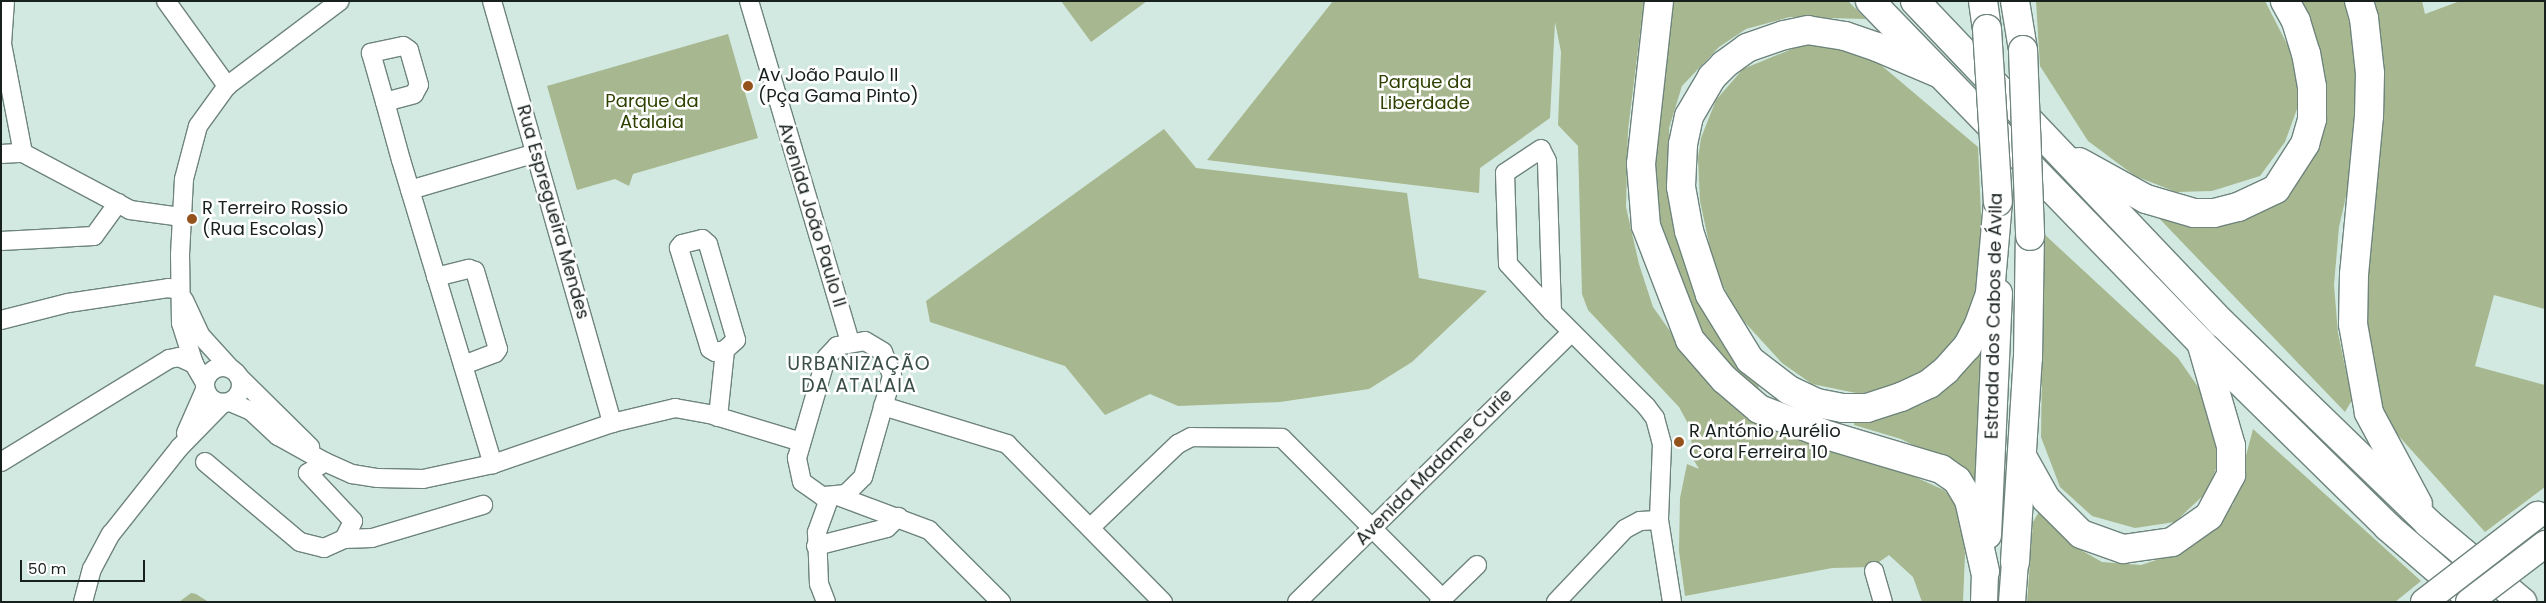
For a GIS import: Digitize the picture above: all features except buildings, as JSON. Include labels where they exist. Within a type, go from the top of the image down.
[{"type":"highway","points":[[1659,1],[1641,164],[1646,226],[1690,340],[1724,379],[1759,409],[1830,436],[1941,469],[1957,480],[1970,500],[1985,570]]},
{"type":"highway","points":[[1870,1],[2201,343],[2388,527],[2476,602]]},
{"type":"highway","points":[[1915,1],[2054,149],[2223,324],[2428,523],[2522,602]]},
{"type":"highway","name":"Estrada dos Cabos de Ávila","points":[[1983,1],[1987,29],[1998,202],[1997,327],[1985,570]]},
{"type":"highway","name":"Estrada dos Cabos de Ávila","points":[[2015,1],[2023,50],[2030,236],[2028,358],[2015,562]]},
{"type":"highway","points":[[2023,50],[2026,1]]},
{"type":"highway","points":[[2054,149],[2146,199],[2194,213],[2214,213],[2238,206],[2276,189],[2305,144],[2312,119],[2312,87],[2306,54],[2296,21],[2285,1]]},
{"type":"highway","points":[[2359,1],[2364,18],[2370,72],[2369,116],[2354,274],[2353,324],[2369,413],[2428,523]]},
{"type":"highway","points":[[1940,74],[1877,47],[1845,36],[1808,30],[1784,35],[1747,48],[1718,71],[1689,116],[1683,144],[1681,187],[1686,214],[1710,295],[1750,360],[1789,390],[1817,403],[1843,408],[1867,408],[1901,397],[1929,384],[1946,370],[1967,347],[1979,324],[1990,293],[1998,202]]},
{"type":"highway","points":[[2022,456],[2046,498],[2081,534],[2123,549],[2172,542],[2193,530],[2209,516],[2231,475],[2231,446],[2220,398],[2201,343]]},
{"type":"street","points":[[5,1],[2,44],[23,153]]},
{"type":"street","points":[[166,1],[227,86]]},
{"type":"street","points":[[340,1],[227,86],[198,126],[184,179],[181,217],[181,323],[194,364],[212,400],[251,411],[278,436],[325,462],[352,474],[423,479],[493,464],[612,423],[675,408],[718,417],[801,442]]},
{"type":"street","name":"Rua Espregueira Mendes","points":[[492,1],[612,423]]},
{"type":"street","name":"Avenida João Paulo II","points":[[749,1],[850,342]]},
{"type":"street","points":[[385,102],[414,94],[419,85],[409,50],[403,46],[372,54],[385,102],[410,190],[493,464]]},
{"type":"street","points":[[1552,312],[1547,161],[1541,149],[1505,173],[1508,264],[1552,312],[1655,418],[1662,444],[1659,520],[1672,602]]},
{"type":"street","points":[[1,154],[23,153],[130,210],[181,217]]},
{"type":"street","points":[[410,190],[536,153]]},
{"type":"street","points":[[1,241],[94,236],[118,203]]},
{"type":"street","points":[[718,417],[725,350],[736,340],[708,244],[702,239],[682,244],[679,248],[710,349],[715,352],[725,350]]},
{"type":"street","points":[[436,277],[469,269],[475,271],[498,349],[495,353],[463,364]]},
{"type":"street","points":[[1,320],[68,303],[168,288],[180,290]]},
{"type":"street","points":[[180,290],[201,336],[235,373],[325,462]]},
{"type":"street","name":"Avenida Madame Curie","points":[[1297,602],[1572,332]]},
{"type":"street","points":[[826,602],[819,584],[816,546],[820,518],[834,497],[853,490],[863,477],[892,376],[888,362],[875,346],[865,341],[850,342],[837,346],[826,358],[801,442],[796,466],[802,482],[814,493],[834,497],[898,517],[929,530],[1001,602]]},
{"type":"street","points":[[1,462],[169,359],[179,357],[194,364]]},
{"type":"street","points":[[180,447],[214,369],[235,373]]},
{"type":"street","points":[[84,601],[92,569],[111,534],[180,447],[241,389],[235,373]]},
{"type":"street","points":[[883,406],[1007,444],[1163,602]]},
{"type":"street","points":[[1091,527],[1178,444],[1191,437],[1282,438],[1372,528],[1440,600],[1477,565]]},
{"type":"street","points":[[205,462],[300,542],[324,548],[344,539],[372,538],[484,504]]},
{"type":"street","points":[[325,462],[308,473],[353,521],[344,539]]},
{"type":"street","points":[[2424,602],[2541,512]]},
{"type":"street","points":[[816,546],[887,528],[898,517]]},
{"type":"street","points":[[1556,602],[1625,529],[1640,521],[1659,520]]},
{"type":"street","points":[[2469,602],[2545,544]]},
{"type":"street","points":[[2012,602],[2015,562]]},
{"type":"street","points":[[1984,602],[1985,570]]},
{"type":"street","points":[[1874,571],[1883,602]]},
{"type":"green space","points":[[1061,1],[1147,1],[1091,42]]},
{"type":"green space","name":"Parque da Liberdade","points":[[1333,1],[1644,1],[1628,130],[1626,207],[1639,264],[1653,307],[1677,341],[1726,392],[1944,490],[1958,504],[1965,554],[1963,602],[1922,602],[1913,577],[1889,555],[1872,567],[1832,568],[1685,596],[1679,551],[1680,498],[1687,464],[1699,469],[1692,457],[1691,429],[1679,407],[1588,310],[1582,294],[1578,146],[1558,125],[1561,52],[1555,22],[1550,118],[1480,168],[1479,193],[1207,160]]},
{"type":"green space","points":[[1667,1],[1848,1],[1866,19],[1790,17],[1746,29],[1719,47],[1682,86],[1669,128],[1671,186],[1757,375],[1760,399],[1710,353],[1676,282],[1653,206],[1654,152]]},
{"type":"green space","points":[[2036,1],[2265,1],[2290,50],[2299,77],[2297,109],[2285,142],[2260,176],[2212,191],[2176,192],[2135,176],[2088,141],[2040,66]]},
{"type":"green space","points":[[2297,1],[2344,1],[2356,52],[2358,108],[2353,166],[2339,227],[2334,285],[2338,333],[2352,400],[2345,412],[2155,214],[2178,217],[2301,175]]},
{"type":"green space","points":[[2373,1],[2422,1],[2425,14],[2460,1],[2545,1],[2545,309],[2494,295],[2475,366],[2545,385],[2545,487],[2485,532],[2387,423],[2374,391],[2365,336]]},
{"type":"green space","name":"Parque da Atalaia","points":[[728,34],[758,138],[633,174],[629,186],[615,179],[577,190],[547,86]]},
{"type":"green space","points":[[1804,44],[1851,49],[1881,65],[1978,147],[1983,259],[1976,293],[1964,326],[1932,366],[1899,383],[1861,394],[1812,384],[1782,363],[1739,316],[1715,271],[1700,201],[1698,158],[1701,138],[1716,100],[1743,69]]},
{"type":"green space","points":[[1164,129],[1196,168],[1407,193],[1419,278],[1487,291],[1412,362],[1369,389],[1280,402],[1178,406],[1150,394],[1105,415],[1065,366],[930,322],[926,301]]},
{"type":"green space","points":[[2044,234],[2178,358],[2203,394],[2215,424],[2217,466],[2208,491],[2175,522],[2135,528],[2092,516],[2060,487],[2041,437]]},
{"type":"green space","points":[[1984,347],[1975,483],[1971,485],[1937,457],[1901,439],[1854,425],[1855,416],[1889,413],[1923,404],[1946,388]]},
{"type":"green space","points":[[2253,429],[2421,581],[2395,602],[2027,602],[2033,522],[2040,510],[2072,545],[2102,562],[2141,565],[2172,555],[2204,537],[2202,531],[2233,505]]},
{"type":"green space","points":[[191,593],[196,594],[207,601],[179,602]]},
{"type":"place","name":"Av João Paulo II (Pça Gama Pinto)","points":[[748,86]]},
{"type":"place","name":"R Terreiro Rossio (Rua Escolas)","points":[[192,219]]},
{"type":"place","name":"R António Aurélio Cora Ferreira 10","points":[[1679,442]]},
{"type":"district","name":"URBANIZAÇÃO DA ATALAIA","points":[[859,375]]}]
